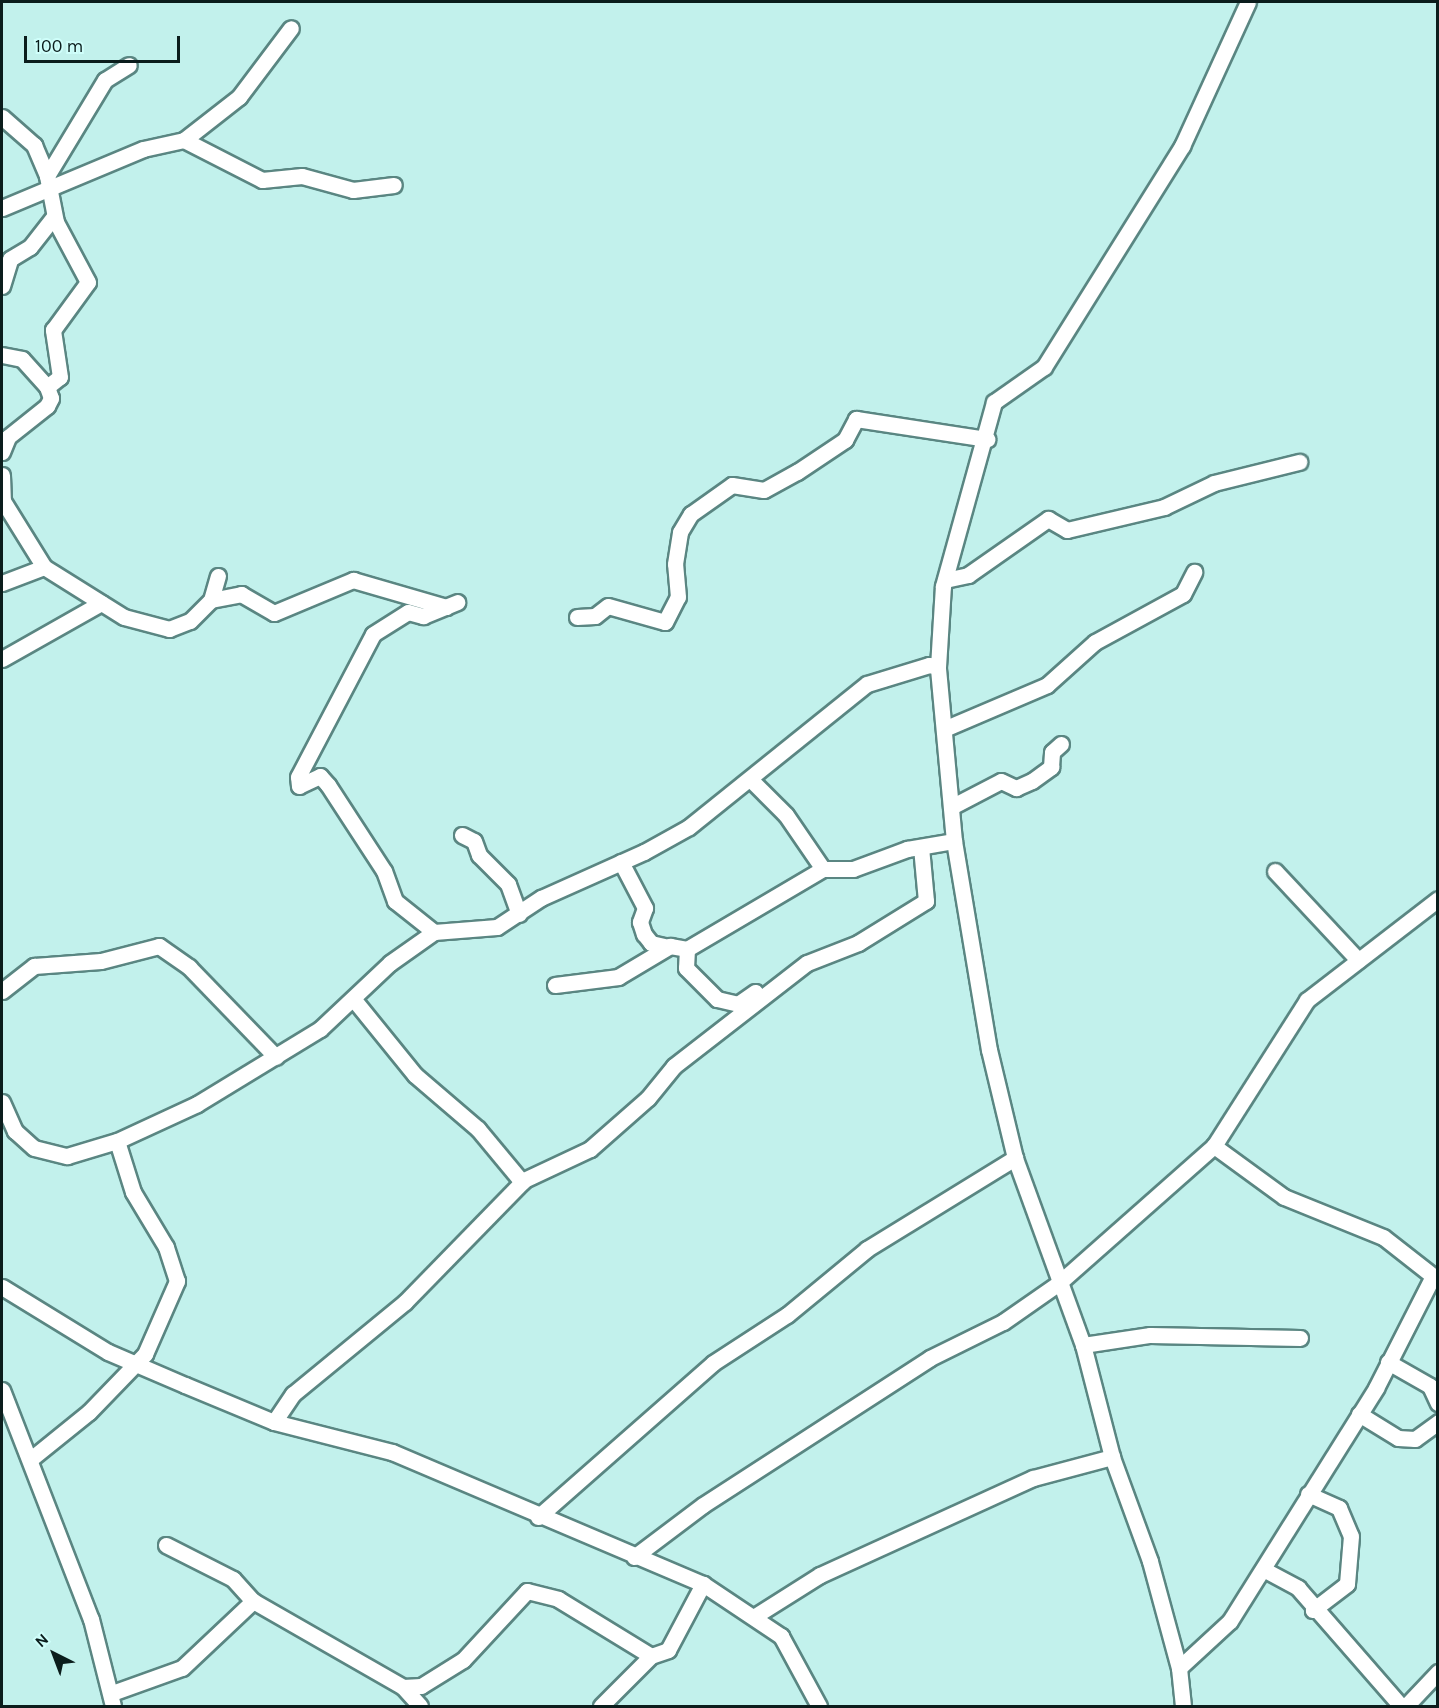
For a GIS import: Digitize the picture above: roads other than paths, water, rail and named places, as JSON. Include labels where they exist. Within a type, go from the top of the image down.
[{"type":"street","points":[[1183,1707],[1179,1668],[1150,1561],[1112,1457],[1083,1345],[1015,1158],[989,1050],[954,841],[938,667],[945,580],[987,439],[994,402],[1044,367],[1177,155],[1248,2]]},
{"type":"street","points":[[2,208],[47,193],[143,149],[184,140],[239,97],[291,28]]},
{"type":"street","points":[[47,176],[105,80],[129,65]]},
{"type":"street","points":[[2,117],[34,145],[47,176],[47,193],[54,216],[88,282],[52,330],[60,377],[46,387]]},
{"type":"street","points":[[184,140],[262,180],[302,176],[353,190],[394,185]]},
{"type":"street","points":[[2,286],[10,259],[30,247],[54,216]]},
{"type":"street","points":[[2,355],[22,359],[46,387],[51,398],[47,406],[8,437],[2,452]]},
{"type":"street","points":[[577,617],[595,616],[608,606],[665,622],[678,597],[675,564],[681,532],[691,514],[732,485],[764,490],[796,472],[845,440],[856,419],[987,439]]},
{"type":"street","points":[[945,580],[968,575],[1048,519],[1067,530],[1164,507],[1214,483],[1299,462]]},
{"type":"street","points":[[2,475],[2,501],[44,567],[124,617],[169,629],[190,621],[211,600],[218,576]]},
{"type":"street","points":[[2,583],[44,567]]},
{"type":"street","points":[[944,729],[1047,686],[1095,642],[1183,594],[1194,572]]},
{"type":"street","points":[[211,600],[241,594],[274,613],[353,580],[452,605],[423,616],[408,612],[373,634],[298,777],[299,786],[320,776],[324,780],[384,871],[395,901],[434,932]]},
{"type":"street","points":[[2,659],[101,603]]},
{"type":"street","points":[[2,1102],[15,1131],[34,1148],[67,1156],[117,1141],[197,1104],[276,1057],[355,1001],[390,963],[434,932],[497,927],[689,827],[751,780],[867,684],[929,665],[938,667]]},
{"type":"street","points":[[951,807],[1001,781],[1016,788],[1032,781],[1051,766],[1052,752],[1061,744]]},
{"type":"street","points":[[751,780],[786,815],[823,869]]},
{"type":"street","points":[[462,836],[474,841],[480,855],[508,884],[519,914]]},
{"type":"street","points":[[621,862],[645,908],[640,922],[651,943],[687,949],[823,869],[853,869],[921,847],[954,841]]},
{"type":"street","points":[[687,949],[686,968],[698,984],[717,999],[738,1004],[807,963],[858,943],[926,901],[921,847]]},
{"type":"street","points":[[1275,871],[1358,960]]},
{"type":"street","points":[[634,1557],[703,1505],[920,1364],[1003,1322],[1059,1284],[1214,1146],[1294,1016],[1358,960],[1437,899]]},
{"type":"street","points":[[2,991],[34,966],[101,961],[159,946],[189,967],[276,1057]]},
{"type":"street","points":[[555,985],[618,977],[668,947]]},
{"type":"street","points":[[274,1422],[293,1394],[405,1302],[522,1182],[590,1149],[648,1098],[674,1066],[807,963]]},
{"type":"street","points":[[355,1001],[415,1075],[478,1129],[522,1182]]},
{"type":"street","points":[[32,1458],[49,1449],[153,1342],[177,1281],[166,1247],[133,1192],[117,1141]]},
{"type":"street","points":[[1179,1668],[1221,1635],[1359,1414],[1430,1286],[1433,1276],[1428,1267],[1383,1237],[1284,1197],[1214,1146]]},
{"type":"street","points":[[538,1518],[713,1363],[787,1315],[867,1249],[1015,1158]]},
{"type":"street","points":[[2,1287],[108,1352],[274,1422],[392,1452],[538,1518],[703,1584],[755,1616],[794,1651],[819,1707]]},
{"type":"street","points":[[1083,1345],[1150,1335],[1300,1338]]},
{"type":"street","points":[[1388,1362],[1430,1386],[1437,1403]]},
{"type":"street","points":[[2,1390],[32,1458],[112,1700],[182,1668],[253,1601]]},
{"type":"street","points":[[1359,1414],[1398,1438],[1415,1439],[1437,1422]]},
{"type":"street","points":[[755,1616],[820,1575],[1033,1478],[1112,1457]]},
{"type":"street","points":[[1308,1494],[1338,1508],[1351,1536],[1347,1584],[1313,1610]]},
{"type":"street","points":[[166,1545],[233,1579],[253,1601],[403,1687],[419,1705]]},
{"type":"street","points":[[1263,1569],[1292,1583],[1313,1610],[1401,1707]]},
{"type":"street","points":[[601,1707],[651,1656],[668,1650],[703,1584]]},
{"type":"street","points":[[403,1687],[421,1686],[463,1660],[527,1591],[558,1599],[651,1656]]},
{"type":"street","points":[[1406,1707],[1437,1672]]},
{"type":"street","points":[[419,1705],[421,1686]]}]
